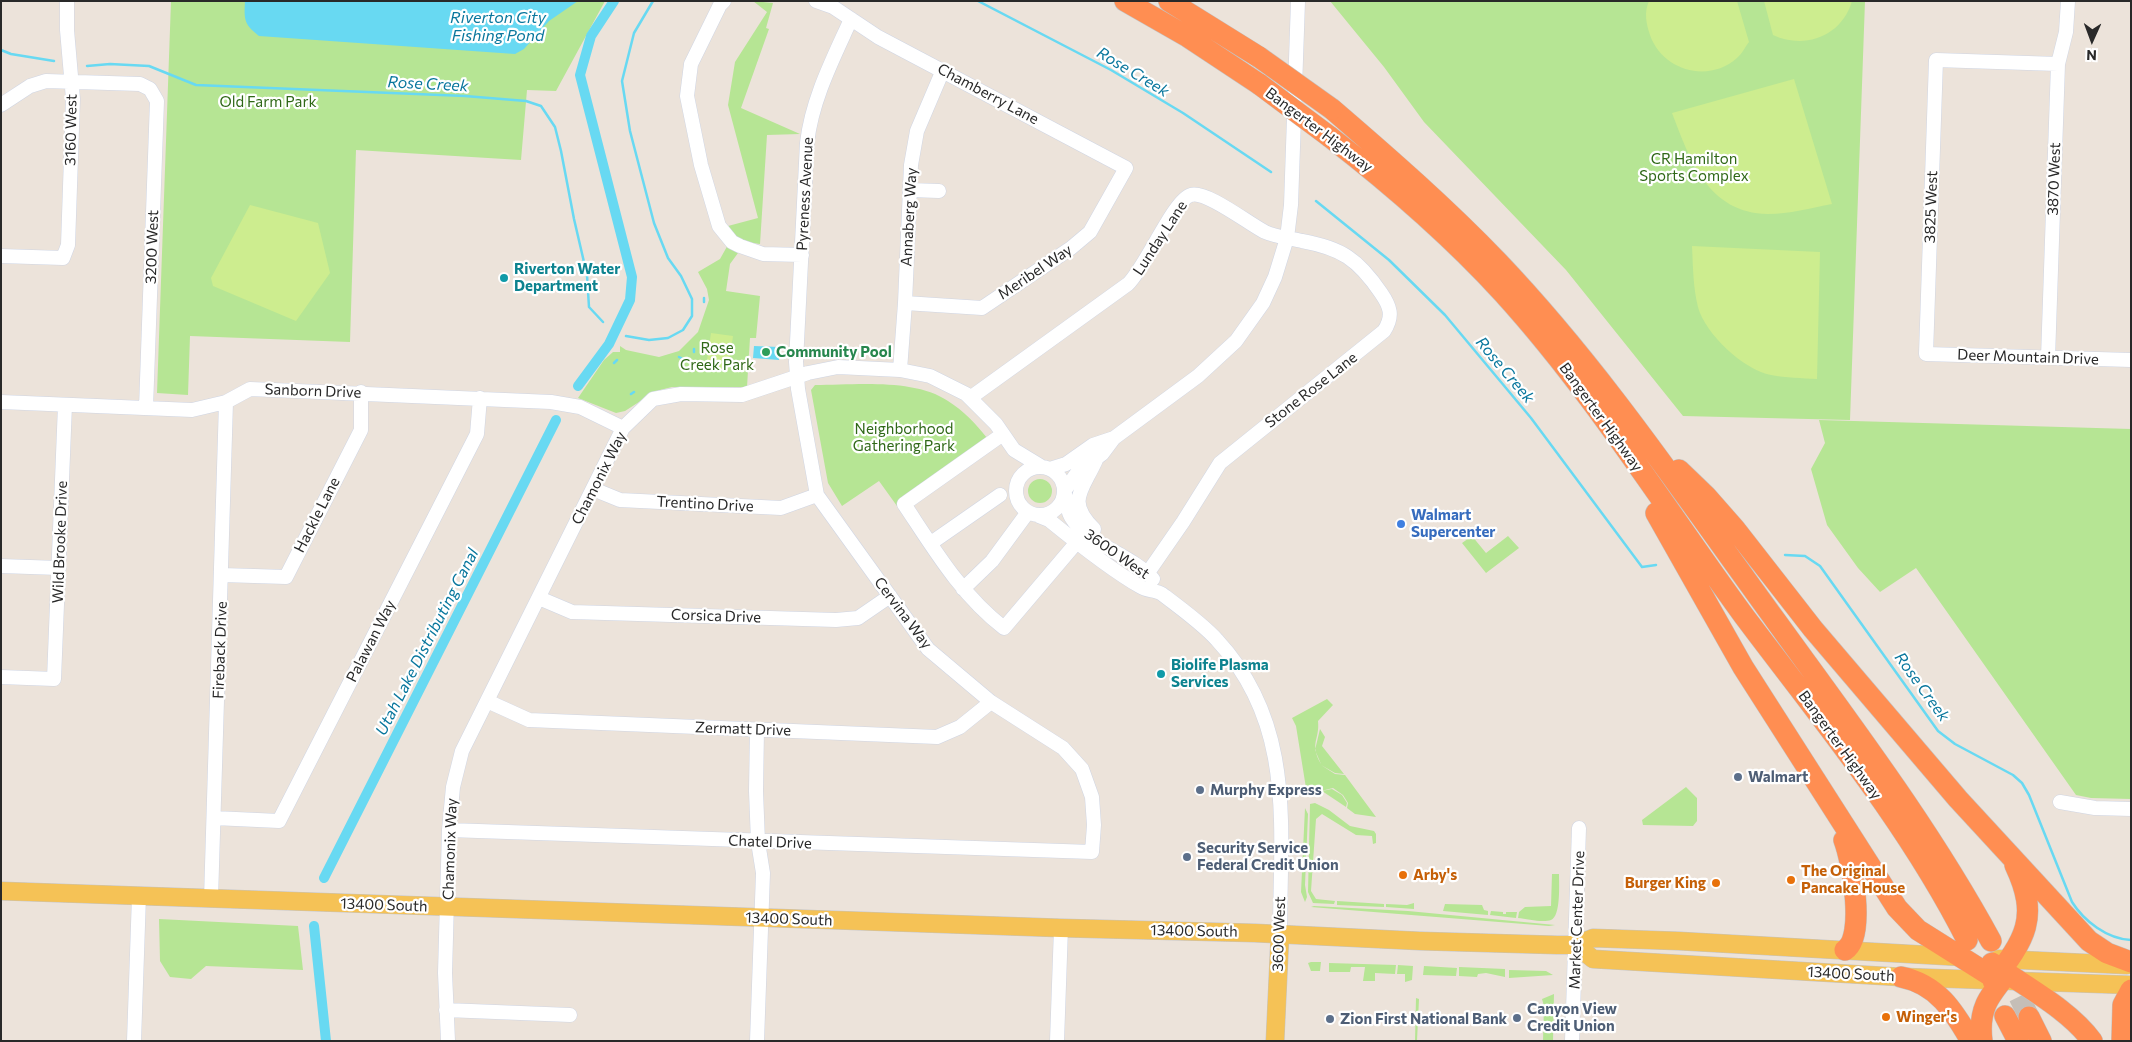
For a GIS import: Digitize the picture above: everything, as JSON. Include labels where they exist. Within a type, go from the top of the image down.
[{"type":"highway","name":"Bangerter Highway","points":[[1125,1],[1188,37],[1259,84],[1398,191],[1472,260],[1528,322],[1583,390],[1696,550],[1883,803],[1931,876],[1964,948]]},
{"type":"highway","name":"Bangerter Highway","points":[[1169,1],[1259,57],[1332,109],[1401,169],[1498,262],[1573,348],[1631,422],[1910,805],[1955,877],[2002,969]]},
{"type":"highway","points":[[1583,390],[1652,507],[1726,639],[1827,800],[1904,917],[1926,936],[1964,948],[2002,969],[2072,1020],[2092,1041]]},
{"type":"highway","points":[[1631,422],[1720,511],[1791,602],[1958,799],[2090,941],[2107,953],[2131,963]]},
{"type":"highway","points":[[1827,800],[1848,850],[1855,882],[1854,939],[1850,946],[1844,950]]},
{"type":"highway","points":[[1982,1041],[1982,1013],[2002,969],[2023,936],[2027,920],[2027,905],[2020,878],[2002,846]]},
{"type":"highway","points":[[1901,977],[1918,982],[1941,996],[1953,1010],[1971,1041]]},
{"type":"highway","points":[[2122,1041],[2123,1005],[2131,990]]},
{"type":"highway","points":[[2005,1016],[2018,1041]]},
{"type":"highway","points":[[2029,1017],[2041,1041]]},
{"type":"main road","name":"13400 South","points":[[1,891],[448,908],[1280,934],[1420,941],[1576,945],[1593,938],[1732,943],[1844,950],[1964,948]]},
{"type":"main road","name":"3600 West","points":[[1275,1041],[1280,934]]},
{"type":"main road","name":"13400 South","points":[[1576,945],[1593,959],[1901,977],[2002,969],[2131,963]]},
{"type":"main road","name":"13400 South","points":[[2002,969],[2131,985]]},
{"type":"street","name":"3160 West","points":[[1,256],[63,258],[68,246],[73,100],[66,30],[67,1]]},
{"type":"street","points":[[724,1],[720,5],[691,64],[687,96],[701,165],[719,226],[732,242],[740,246],[763,254],[802,256]]},
{"type":"street","name":"Chamberry Lane","points":[[816,1],[833,7],[878,37],[1126,168]]},
{"type":"street","points":[[962,589],[992,561],[1033,514],[1053,512],[1059,508],[1065,492],[1077,473],[1098,457],[1114,438],[1198,376],[1236,341],[1263,303],[1275,278],[1288,238],[1292,206],[1298,1]]},
{"type":"street","name":"3870 West","points":[[2048,358],[2058,64],[2066,32],[2068,1]]},
{"type":"street","name":"Pyreness Avenue","points":[[796,377],[809,123],[818,95],[851,19]]},
{"type":"street","name":"3825 West","points":[[1926,354],[1936,60],[2058,64]]},
{"type":"street","name":"Annaberg Way","points":[[900,370],[905,303],[910,165],[918,131],[943,70]]},
{"type":"street","points":[[1,105],[30,86],[46,81],[72,81]]},
{"type":"street","name":"3200 West","points":[[72,81],[140,84],[150,89],[157,101],[146,408]]},
{"type":"street","name":"Meribel Way","points":[[905,303],[982,308],[1071,248],[1090,232],[1126,168]]},
{"type":"street","points":[[910,190],[939,191]]},
{"type":"street","name":"Lunday Lane","points":[[970,398],[1134,278],[1180,204],[1190,195],[1203,194],[1266,233],[1288,238]]},
{"type":"street","name":"Stone Rose Lane","points":[[1147,574],[1183,522],[1220,463],[1230,453],[1367,346],[1388,325],[1391,310],[1389,306],[1365,270],[1356,262],[1333,248],[1288,238]]},
{"type":"street","name":"Deer Mountain Drive","points":[[1926,354],[2131,360]]},
{"type":"street","name":"Chamonix Way","points":[[448,1041],[445,963],[449,830],[453,787],[462,751],[623,428],[653,399],[681,394],[742,395],[796,377],[838,367],[900,370],[930,376],[966,394],[996,424],[1014,450],[1018,482]]},
{"type":"street","name":"Cervina Way","points":[[796,377],[817,495],[928,649],[992,702],[1063,748],[1082,769],[1092,797],[1094,825],[1092,852]]},
{"type":"street","name":"Sanborn Drive","points":[[1,402],[192,410],[226,402],[250,389],[361,392],[551,402],[580,407],[623,428]]},
{"type":"street","name":"Hackle Lane","points":[[222,575],[286,578],[361,430],[361,392]]},
{"type":"street","name":"Palawan Way","points":[[214,818],[279,822],[477,434],[480,398]]},
{"type":"street","name":"Fireback Drive","points":[[211,899],[226,402]]},
{"type":"street","name":"Wild Brooke Drive","points":[[1,677],[54,679],[65,405]]},
{"type":"street","points":[[1004,434],[904,504],[962,589],[983,611],[1004,628],[1077,542]]},
{"type":"street","points":[[1033,514],[1020,504],[1017,497],[1018,482],[1024,474],[1032,468],[1046,468],[1066,464],[1093,445],[1114,438]]},
{"type":"street","name":"Chamonix Way","points":[[1014,450],[1046,468]]},
{"type":"street","points":[[1098,457],[1079,494],[1079,510],[1085,520],[1125,556]]},
{"type":"street","points":[[1046,468],[1058,474],[1063,481],[1065,492]]},
{"type":"street","name":"Trentino Drive","points":[[593,489],[620,500],[781,508],[817,495]]},
{"type":"street","name":"3600 West","points":[[1065,492],[1072,519],[1080,528],[1125,556],[1152,577],[1159,592]]},
{"type":"street","points":[[931,543],[1000,495]]},
{"type":"street","name":"3600 West","points":[[1033,514],[1049,520],[1142,588],[1159,592],[1217,639],[1249,682],[1265,715],[1276,751],[1281,797],[1280,934]]},
{"type":"street","points":[[1,566],[59,568]]},
{"type":"street","name":"Corsica Drive","points":[[539,598],[572,612],[836,620],[858,618],[890,596]]},
{"type":"street","name":"Zermatt Drive","points":[[487,701],[529,720],[936,737],[960,727],[992,702]]},
{"type":"street","points":[[757,730],[756,791],[758,842],[763,873],[757,1041]]},
{"type":"street","points":[[2060,802],[2095,808],[2131,809]]},
{"type":"street","name":"Market Center Drive","points":[[1572,1041],[1579,828]]},
{"type":"street","name":"Chatel Drive","points":[[449,830],[1092,852]]},
{"type":"street","points":[[134,1041],[139,896]]},
{"type":"street","points":[[1057,1041],[1061,928]]},
{"type":"street","points":[[446,1010],[570,1015]]},
{"type":"green space","name":"Old Farm Park","points":[[171,1],[605,1],[556,91],[527,90],[521,160],[356,150],[350,342],[190,336],[188,395],[157,393]]},
{"type":"green space","name":"Rose Creek Park","points":[[753,1],[773,3],[766,28],[769,29],[741,108],[800,134],[767,135],[760,244],[746,242],[730,264],[726,291],[760,296],[756,338],[750,338],[747,387],[672,387],[656,391],[625,411],[616,413],[578,398],[604,360],[613,352],[620,352],[620,346],[626,350],[659,357],[679,351],[698,332],[709,300],[707,289],[698,272],[720,259],[734,234],[728,226],[758,218],[728,105],[735,62],[767,12]]},
{"type":"green space","name":"CR Hamilton Sports Complex","points":[[1330,1],[1865,1],[1850,420],[1683,416],[1566,270],[1424,122],[1384,67]]},
{"type":"green space","points":[[1649,1],[1737,1],[1749,42],[1737,58],[1725,66],[1713,70],[1700,71],[1675,65],[1656,47],[1650,35],[1646,18],[1646,9]]},
{"type":"green space","points":[[1764,1],[1852,1],[1840,23],[1831,31],[1821,37],[1797,41],[1773,35]]},
{"type":"green space","points":[[1794,79],[1832,204],[1792,212],[1768,214],[1747,211],[1730,204],[1716,194],[1704,181],[1686,148],[1672,113]]},
{"type":"green space","points":[[250,205],[318,223],[330,273],[296,321],[213,286],[211,278]]},
{"type":"green space","points":[[1692,246],[1820,252],[1817,379],[1782,377],[1760,372],[1738,358],[1717,339],[1702,317],[1698,307],[1694,284]]},
{"type":"green space","points":[[711,333],[733,336],[728,371],[706,367]]},
{"type":"green space","name":"Neighborhood Gathering Park","points":[[884,384],[918,389],[934,394],[954,405],[987,438],[897,506],[879,481],[842,506],[828,483],[811,390],[815,385]]},
{"type":"green space","points":[[1819,420],[2131,429],[2131,799],[2091,798],[2076,795],[1916,568],[1880,592],[1858,568],[1827,525],[1811,469],[1825,443]]},
{"type":"green space","points":[[1040,479],[1048,483],[1052,491],[1048,499],[1040,503],[1032,499],[1028,491],[1032,483]]},
{"type":"green space","points":[[1472,536],[1486,553],[1508,536],[1519,548],[1486,573],[1462,543]]},
{"type":"green space","points":[[1327,699],[1333,705],[1318,721],[1315,748],[1320,729],[1325,737],[1322,746],[1344,774],[1335,773],[1321,765],[1335,774],[1345,775],[1376,817],[1355,814],[1347,808],[1348,803],[1343,795],[1333,788],[1321,791],[1306,788],[1296,726],[1292,718]]},
{"type":"green space","points":[[1686,787],[1697,798],[1697,821],[1693,826],[1643,825],[1642,820]]},
{"type":"green space","points":[[1332,789],[1342,795],[1347,803],[1346,807],[1322,791]]},
{"type":"green space","points":[[1315,803],[1329,810],[1350,826],[1374,831],[1376,834],[1376,843],[1373,844],[1372,836],[1356,835],[1322,814],[1316,819],[1311,891],[1316,899],[1335,901],[1334,904],[1313,903],[1308,892],[1310,804]]},
{"type":"green space","points":[[1305,808],[1308,814],[1305,885],[1307,897],[1305,902],[1301,892]]},
{"type":"green space","points":[[1552,874],[1559,874],[1559,899],[1554,917],[1551,920],[1544,921],[1518,918],[1519,912],[1525,907],[1551,906]]},
{"type":"green space","points":[[1337,901],[1384,904],[1384,907],[1337,905]]},
{"type":"green space","points":[[1414,903],[1414,909],[1386,907],[1386,904],[1407,905]]},
{"type":"green space","points":[[1445,904],[1482,905],[1484,910],[1488,911],[1488,915],[1443,911]]},
{"type":"green space","points":[[1311,907],[1408,911],[1555,925]]},
{"type":"green space","points":[[1491,911],[1503,912],[1503,914],[1506,914],[1506,912],[1517,912],[1516,918],[1490,915]]},
{"type":"green space","points":[[159,919],[298,926],[303,970],[206,966],[191,979],[170,977],[160,961]]},
{"type":"green space","points":[[1321,962],[1320,971],[1311,971],[1308,963]]},
{"type":"green space","points":[[1329,963],[1396,965],[1395,974],[1375,973],[1375,981],[1363,981],[1365,967],[1351,967],[1350,972],[1329,972]]},
{"type":"green space","points":[[1398,965],[1413,966],[1412,980],[1405,982],[1405,974],[1397,974]]},
{"type":"green space","points":[[1424,966],[1457,968],[1456,976],[1423,975]]},
{"type":"green space","points":[[1459,967],[1505,969],[1505,977],[1486,973],[1478,974],[1477,977],[1459,976]]},
{"type":"green space","points":[[1509,970],[1546,971],[1553,975],[1509,978]]},
{"type":"green space","points":[[1554,994],[1553,1041],[1543,1041],[1544,1006],[1542,999]]},
{"type":"green space","points":[[1416,998],[1419,999],[1417,1041],[1415,1041]]},
{"type":"water","name":"Riverton City Fishing Pond","points":[[245,1],[578,1],[549,21],[524,49],[515,54],[259,36],[250,28],[246,21]]},
{"type":"water","name":"Community Pool","points":[[754,346],[779,347],[779,360],[753,358]]},
{"type":"waterway","name":"Utah Lake Distributing Canal","points":[[578,386],[609,344],[630,300],[632,277],[580,75],[591,36],[614,1]]},
{"type":"waterway","name":"Rose Creek","points":[[626,336],[649,340],[668,338],[683,330],[692,316],[692,299],[681,276],[668,258],[654,223],[630,131],[622,81],[634,33],[653,1]]},
{"type":"waterway","name":"Rose Creek","points":[[978,1],[1111,70],[1183,113],[1271,172]]},
{"type":"waterway","name":"Rose Creek","points":[[1,50],[11,54],[54,61]]},
{"type":"waterway","name":"Rose Creek","points":[[87,66],[110,64],[149,66],[196,85],[465,96],[526,101],[541,106],[555,127],[561,151],[587,275],[589,307],[603,322]]},
{"type":"waterway","name":"Rose Creek","points":[[1316,201],[1389,260],[1445,315],[1531,418],[1642,567],[1656,565]]},
{"type":"waterway","points":[[679,357],[683,359]]},
{"type":"waterway","points":[[614,363],[617,360]]},
{"type":"waterway","name":"Utah Lake Distributing Canal","points":[[324,878],[556,420]]},
{"type":"waterway","name":"Rose Creek","points":[[1785,555],[1805,556],[1820,566],[1938,731],[1955,744],[2013,775],[2022,783],[2029,795],[2072,902],[2083,916],[2097,928],[2113,936],[2131,940]]},
{"type":"waterway","name":"Utah Lake Distributing Canal","points":[[314,926],[326,1041]]},
{"type":"tunnel","points":[[2005,968],[2029,1017]]},
{"type":"place","name":"Riverton Water Department","points":[[504,278]]},
{"type":"place","name":"Community Pool","points":[[766,352]]},
{"type":"place","name":"Walmart Supercenter","points":[[1401,524]]},
{"type":"place","name":"Biolife Plasma Services","points":[[1161,674]]},
{"type":"place","name":"Walmart","points":[[1738,777]]},
{"type":"place","name":"Murphy Express","points":[[1200,790]]},
{"type":"place","name":"Security Service Federal Credit Union","points":[[1187,857]]},
{"type":"place","name":"Arby's","points":[[1403,875]]},
{"type":"place","name":"The Original Pancake House","points":[[1791,880]]},
{"type":"place","name":"Burger King","points":[[1716,883]]},
{"type":"place","name":"Winger's","points":[[1886,1017]]},
{"type":"place","name":"Canyon View Credit Union","points":[[1517,1018]]},
{"type":"place","name":"Zion First National Bank","points":[[1330,1019]]}]
